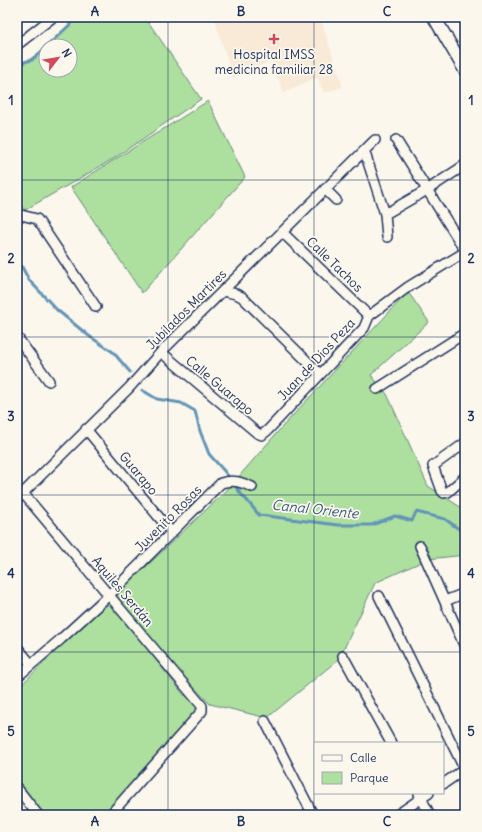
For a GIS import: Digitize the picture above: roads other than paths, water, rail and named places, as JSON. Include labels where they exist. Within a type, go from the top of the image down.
[{"type":"main road","points":[[434,17],[465,70]]},
{"type":"street","points":[[17,45],[53,17]]},
{"type":"street","name":"Jubilados Martires","points":[[20,496],[129,388],[161,352],[375,140]]},
{"type":"street","points":[[396,140],[465,251]]},
{"type":"street","points":[[364,150],[385,214],[387,237]]},
{"type":"street","points":[[385,214],[427,190],[465,165]]},
{"type":"street","points":[[325,189],[336,200]]},
{"type":"street","points":[[17,214],[37,219],[96,307]]},
{"type":"street","name":"Calle Tachos","points":[[282,232],[369,316]]},
{"type":"street","name":"Juan de Dios Peza","points":[[262,435],[364,328],[369,316],[408,287],[465,251]]},
{"type":"street","points":[[223,291],[242,297],[320,374]]},
{"type":"street","points":[[377,389],[465,333]]},
{"type":"street","points":[[17,337],[49,382]]},
{"type":"street","name":"Calle Guarapo","points":[[161,352],[257,433],[262,435]]},
{"type":"street","name":"Guarapo","points":[[86,429],[172,533]]},
{"type":"street","points":[[465,443],[433,466],[444,493],[448,492],[465,477]]},
{"type":"street","name":"Juvenito Rosas","points":[[17,677],[61,639],[109,594],[222,483],[230,480],[252,487]]},
{"type":"street","name":"Aquiles Serdán","points":[[20,496],[109,594],[202,706],[202,711],[110,815]]},
{"type":"street","points":[[420,546],[465,647]]},
{"type":"street","points":[[445,601],[465,593]]},
{"type":"street","points":[[379,596],[465,769],[444,783]]},
{"type":"street","points":[[17,647],[31,664]]},
{"type":"street","points":[[343,656],[390,742]]},
{"type":"street","points":[[265,721],[313,815]]},
{"type":"street","points":[[17,788],[38,815]]},
{"type":"street","points":[[398,815],[423,795],[430,815]]},
{"type":"waterway","name":"Canal Oriente","points":[[56,38],[78,17]]},
{"type":"waterway","name":"Canal Oriente","points":[[17,65],[32,60],[38,54]]},
{"type":"waterway","name":"Canal Oriente","points":[[17,258],[29,280],[57,310],[89,336],[113,352],[130,372]]},
{"type":"waterway","name":"Canal Oriente","points":[[142,390],[157,399],[181,403],[195,411],[200,431],[209,454],[259,515],[338,525],[372,525],[395,516],[412,521],[416,512],[445,519],[465,532]]},
{"type":"place","name":"Hospital IMSS medicina familiar 28","points":[[274,39]]}]
